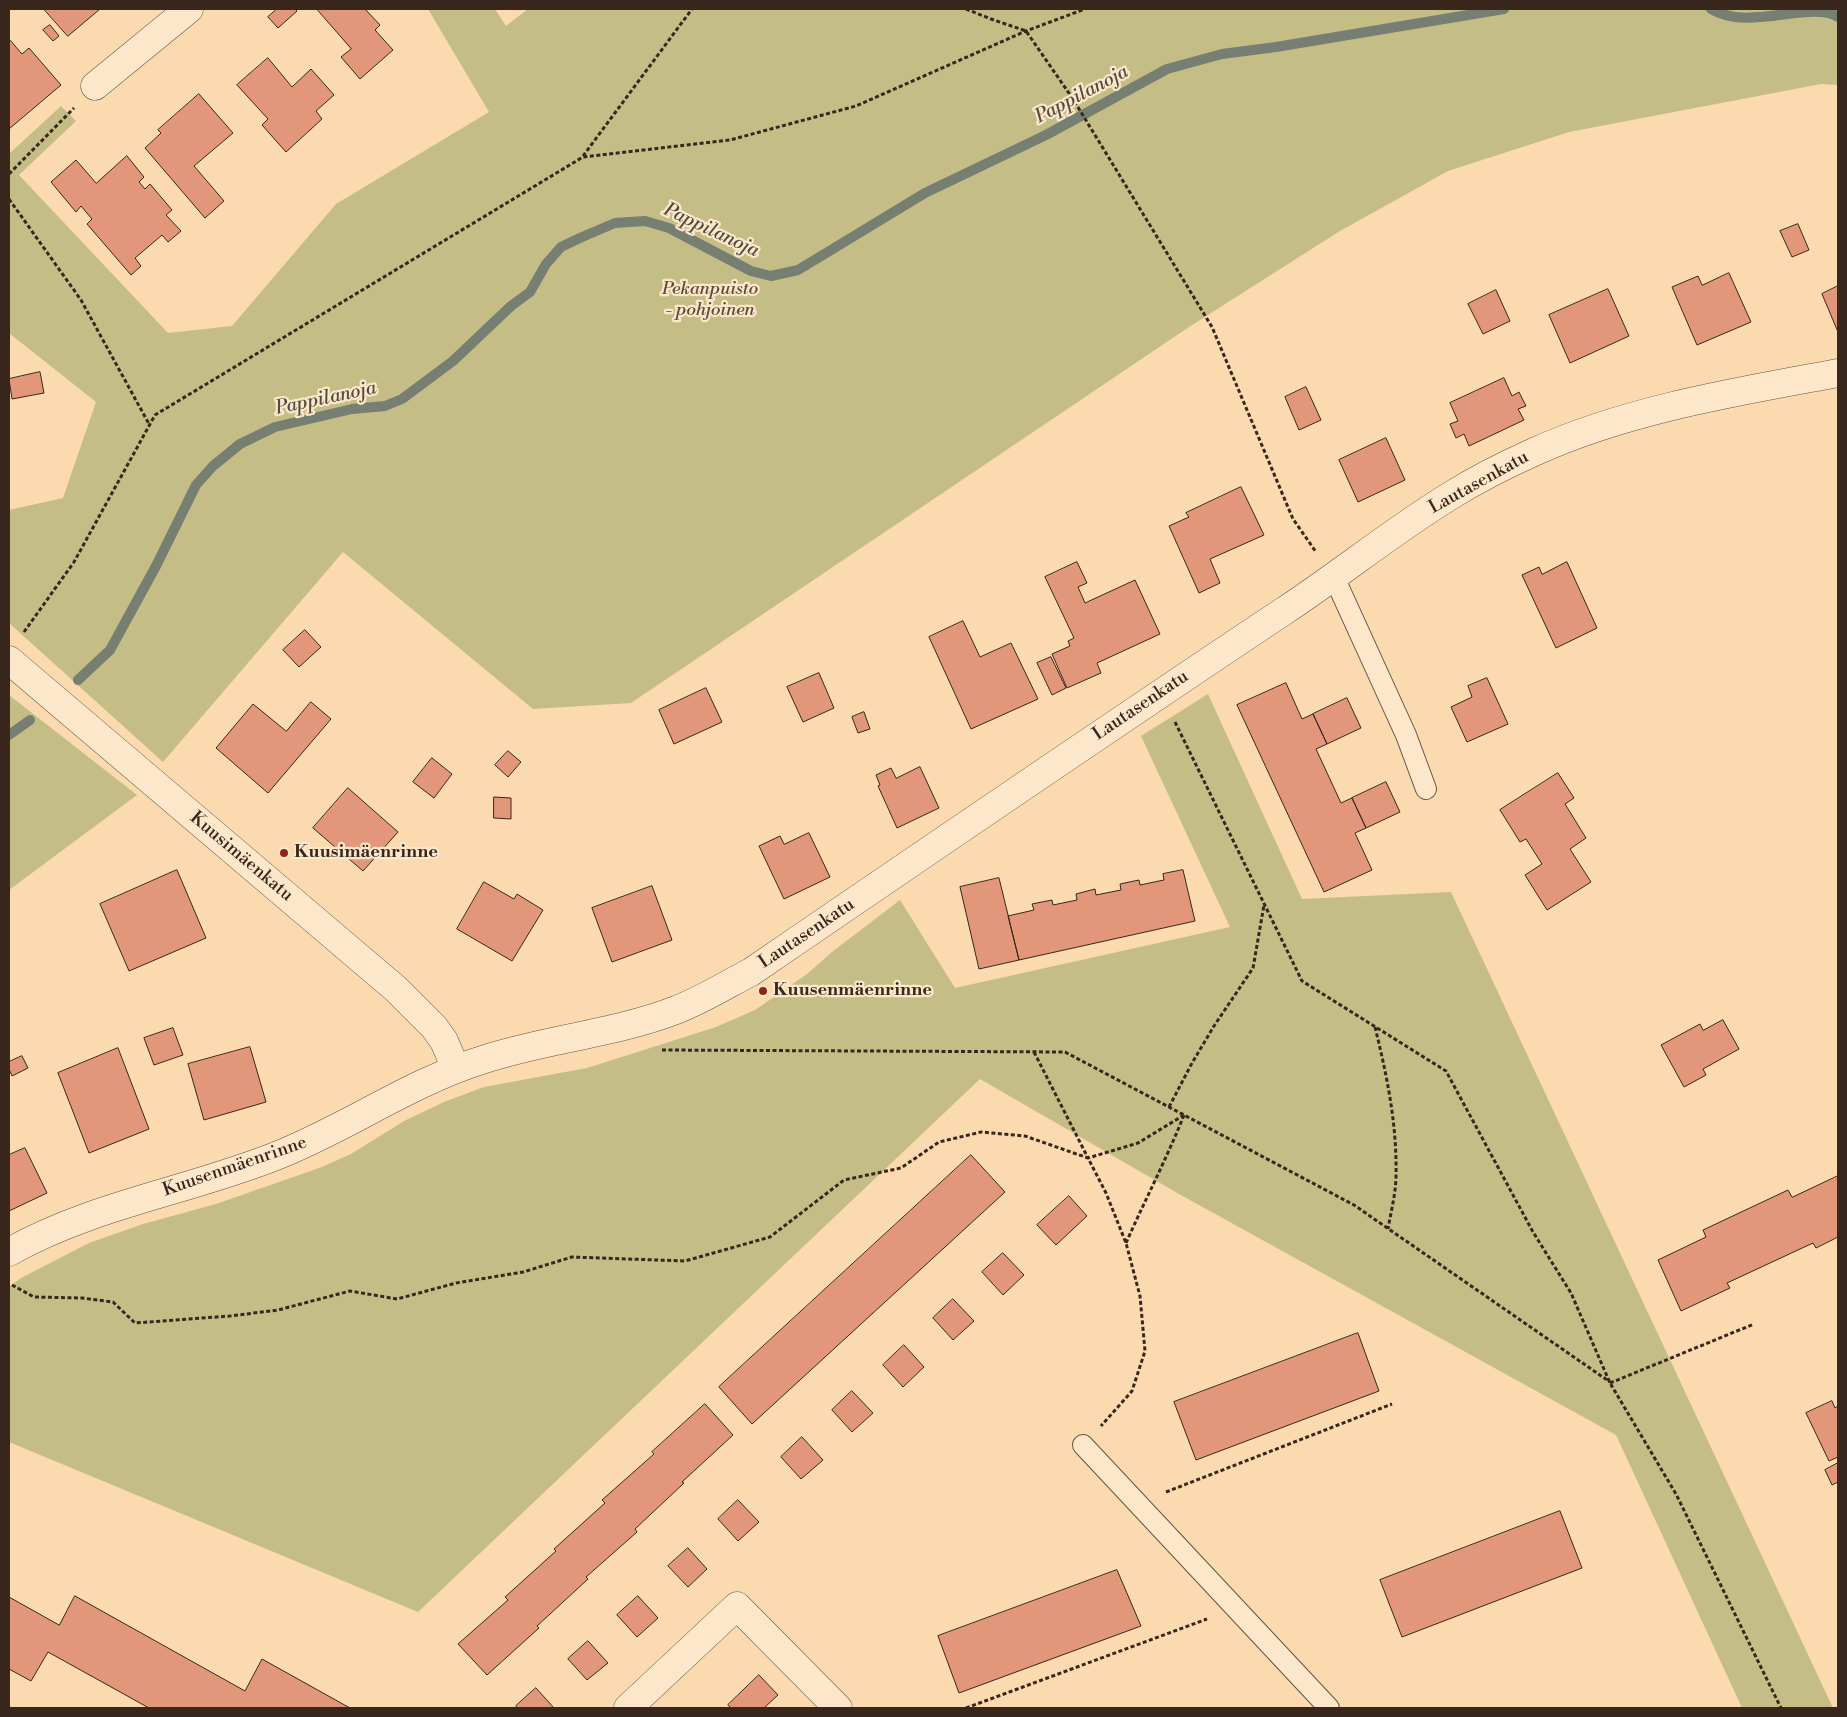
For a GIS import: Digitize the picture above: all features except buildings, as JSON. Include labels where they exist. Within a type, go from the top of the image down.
[{"type":"street","points":[[95,86],[189,9]]},
{"type":"street","name":"Lautasenkatu","points":[[456,1069],[509,1052],[676,1010],[751,972],[1161,692],[1334,577],[1449,496],[1488,474],[1536,451],[1592,429],[1658,410],[1838,373]]},
{"type":"street","name":"Kuusimäenkatu","points":[[9,660],[396,989],[434,1027],[444,1041],[456,1069]]},
{"type":"street","name":"Kuusenmäenrinne","points":[[9,1252],[60,1226],[121,1205],[210,1179],[304,1145],[410,1089],[456,1069]]},
{"type":"street","points":[[628,1708],[738,1606],[838,1708]]},
{"type":"lane","points":[[1334,577],[1406,735],[1426,789]]},
{"type":"lane","points":[[1084,1445],[1328,1708]]},
{"type":"path","points":[[21,636],[74,562],[155,415],[583,157],[692,9]]},
{"type":"path","points":[[966,9],[991,20],[1026,31],[1073,99],[1212,327],[1293,520],[1334,577]]},
{"type":"path","points":[[583,157],[730,140],[856,106],[1026,31],[1085,9]]},
{"type":"path","points":[[9,174],[95,86]]},
{"type":"path","points":[[9,199],[81,300],[149,424]]},
{"type":"path","points":[[1161,692],[1302,980],[1446,1071],[1534,1232],[1571,1293],[1610,1383],[1676,1494],[1781,1708]]},
{"type":"path","points":[[1169,1107],[1214,1026],[1253,968],[1264,903]]},
{"type":"path","points":[[1374,1026],[1385,1067],[1394,1118],[1396,1177],[1388,1229]]},
{"type":"path","points":[[654,1050],[1065,1052],[1354,1205],[1610,1383]]},
{"type":"path","points":[[1034,1052],[1106,1193],[1126,1244],[1140,1296],[1145,1351],[1132,1391],[1084,1445]]},
{"type":"path","points":[[9,1283],[34,1297],[82,1298],[113,1302],[135,1323],[230,1316],[278,1310],[350,1291],[397,1299],[456,1283],[523,1272],[572,1257],[685,1261],[770,1237],[844,1180],[901,1168],[939,1142],[981,1132],[1025,1136],[1088,1158],[1138,1143],[1184,1115]]},
{"type":"path","points":[[1126,1244],[1147,1194],[1173,1144],[1184,1115]]},
{"type":"path","points":[[1610,1383],[1754,1324]]},
{"type":"path","points":[[1138,1504],[1392,1404]]},
{"type":"path","points":[[966,1708],[1235,1608]]},
{"type":"green space","name":"Pekanpuisto - pohjoinen","points":[[428,9],[495,9],[506,26],[528,9],[1838,9],[1838,85],[1821,84],[1569,132],[1448,171],[1340,231],[1189,327],[631,703],[533,709],[343,552],[163,762],[9,623],[9,510],[63,498],[96,402],[9,333],[9,154],[61,106],[76,121],[19,175],[168,333],[232,326],[336,204],[489,112]]},
{"type":"green space","points":[[1208,694],[1302,899],[1451,892],[1833,1708],[1742,1708],[1616,1435],[1179,1194],[980,1079],[418,1612],[9,1442],[9,1287],[21,1278],[89,1243],[143,1224],[216,1204],[322,1167],[351,1154],[404,1121],[444,1102],[484,1087],[587,1068],[716,1027],[755,1010],[807,974],[832,952],[900,900],[955,988],[1230,927],[1141,736]]},
{"type":"green space","points":[[9,695],[137,795],[9,890]]},
{"type":"waterway","name":"Pappilanoja","points":[[78,680],[110,650],[156,566],[196,485],[213,466],[240,444],[275,427],[352,409],[385,406],[402,399],[453,361],[511,306],[530,292],[546,264],[561,247],[582,237],[615,223],[645,221],[669,228],[751,271],[771,276],[798,270],[925,193],[1046,135],[1167,69],[1222,54],[1276,47],[1504,9]]},
{"type":"waterway","name":"Pappilanoja","points":[[1711,9],[1726,15],[1743,18],[1812,12],[1826,13],[1838,17]]},
{"type":"waterway","name":"Pappilanoja","points":[[9,735],[30,720]]},
{"type":"place","name":"Kuusimäenrinne","points":[[284,853]]},
{"type":"place","name":"Kuusenmäenrinne","points":[[763,991]]}]
